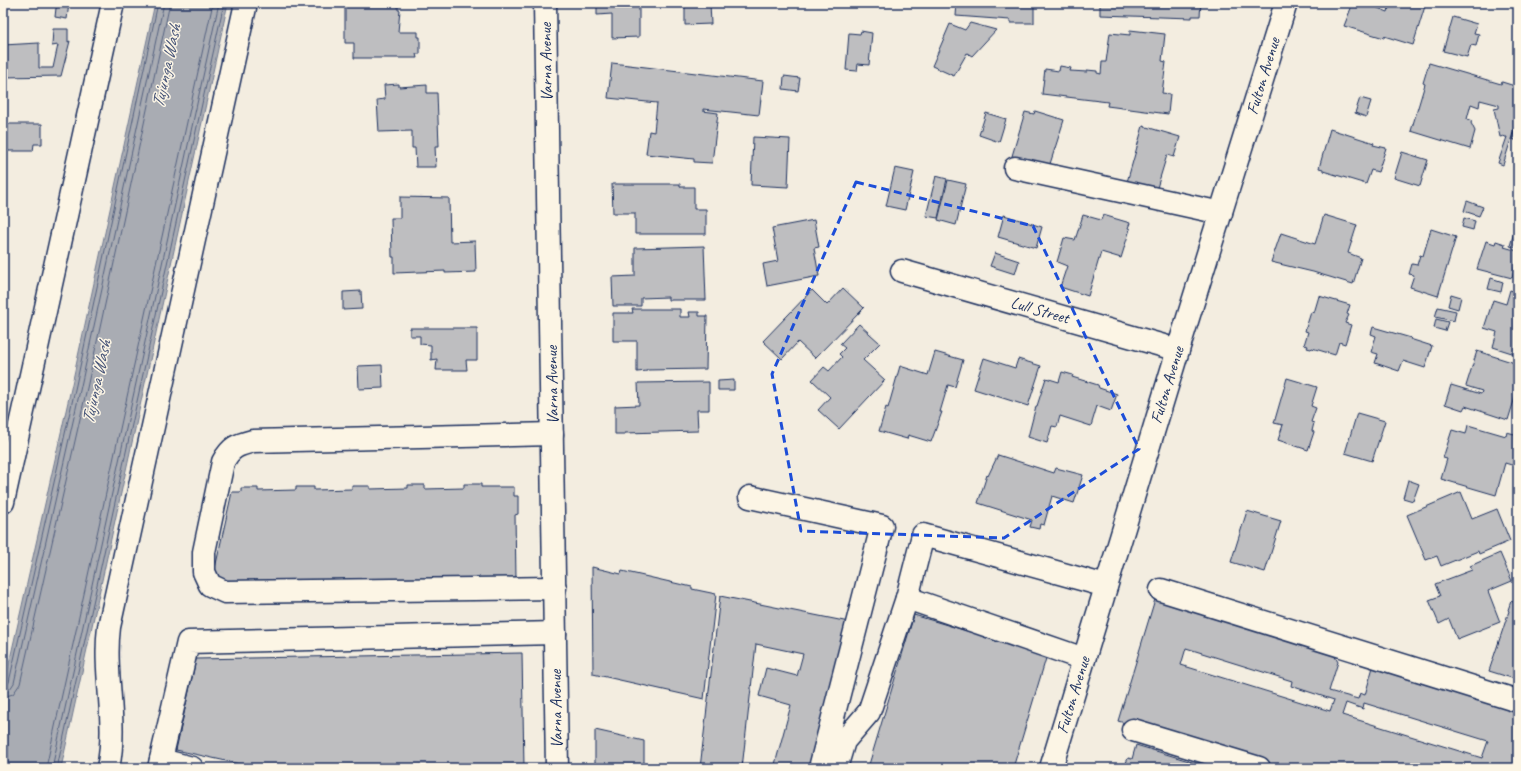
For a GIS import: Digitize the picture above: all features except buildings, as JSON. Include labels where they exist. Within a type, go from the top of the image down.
[{"type":"street","points":[[3,502],[113,3]]},
{"type":"street","points":[[108,768],[112,740],[107,644],[109,627],[246,3]]},
{"type":"street","name":"Varna Avenue","points":[[545,3],[557,768]]},
{"type":"street","name":"Fulton Avenue","points":[[1051,768],[1178,350],[1286,3]]},
{"type":"street","points":[[1015,168],[1221,213]]},
{"type":"street","name":"Lull Street","points":[[902,270],[1178,350]]},
{"type":"street","points":[[552,434],[253,441],[239,444],[229,451],[223,462],[204,552],[204,572],[210,585],[225,592],[555,588]]},
{"type":"street","points":[[750,497],[882,526],[820,768]]},
{"type":"street","points":[[836,768],[844,741],[869,712],[907,598],[923,535],[1106,586]]},
{"type":"street","points":[[1161,590],[1518,701]]},
{"type":"street","points":[[907,598],[1084,659]]},
{"type":"street","points":[[192,768],[160,764],[188,642],[555,633]]},
{"type":"street","points":[[1133,730],[1258,768]]},
{"type":"highlighted area","points":[[856,182],[1033,226],[1139,449],[1004,538],[801,531],[772,374]]},
{"type":"water","name":"Tujunga Wash","points":[[155,3],[228,3],[61,768],[3,768],[3,690],[72,384]]}]
